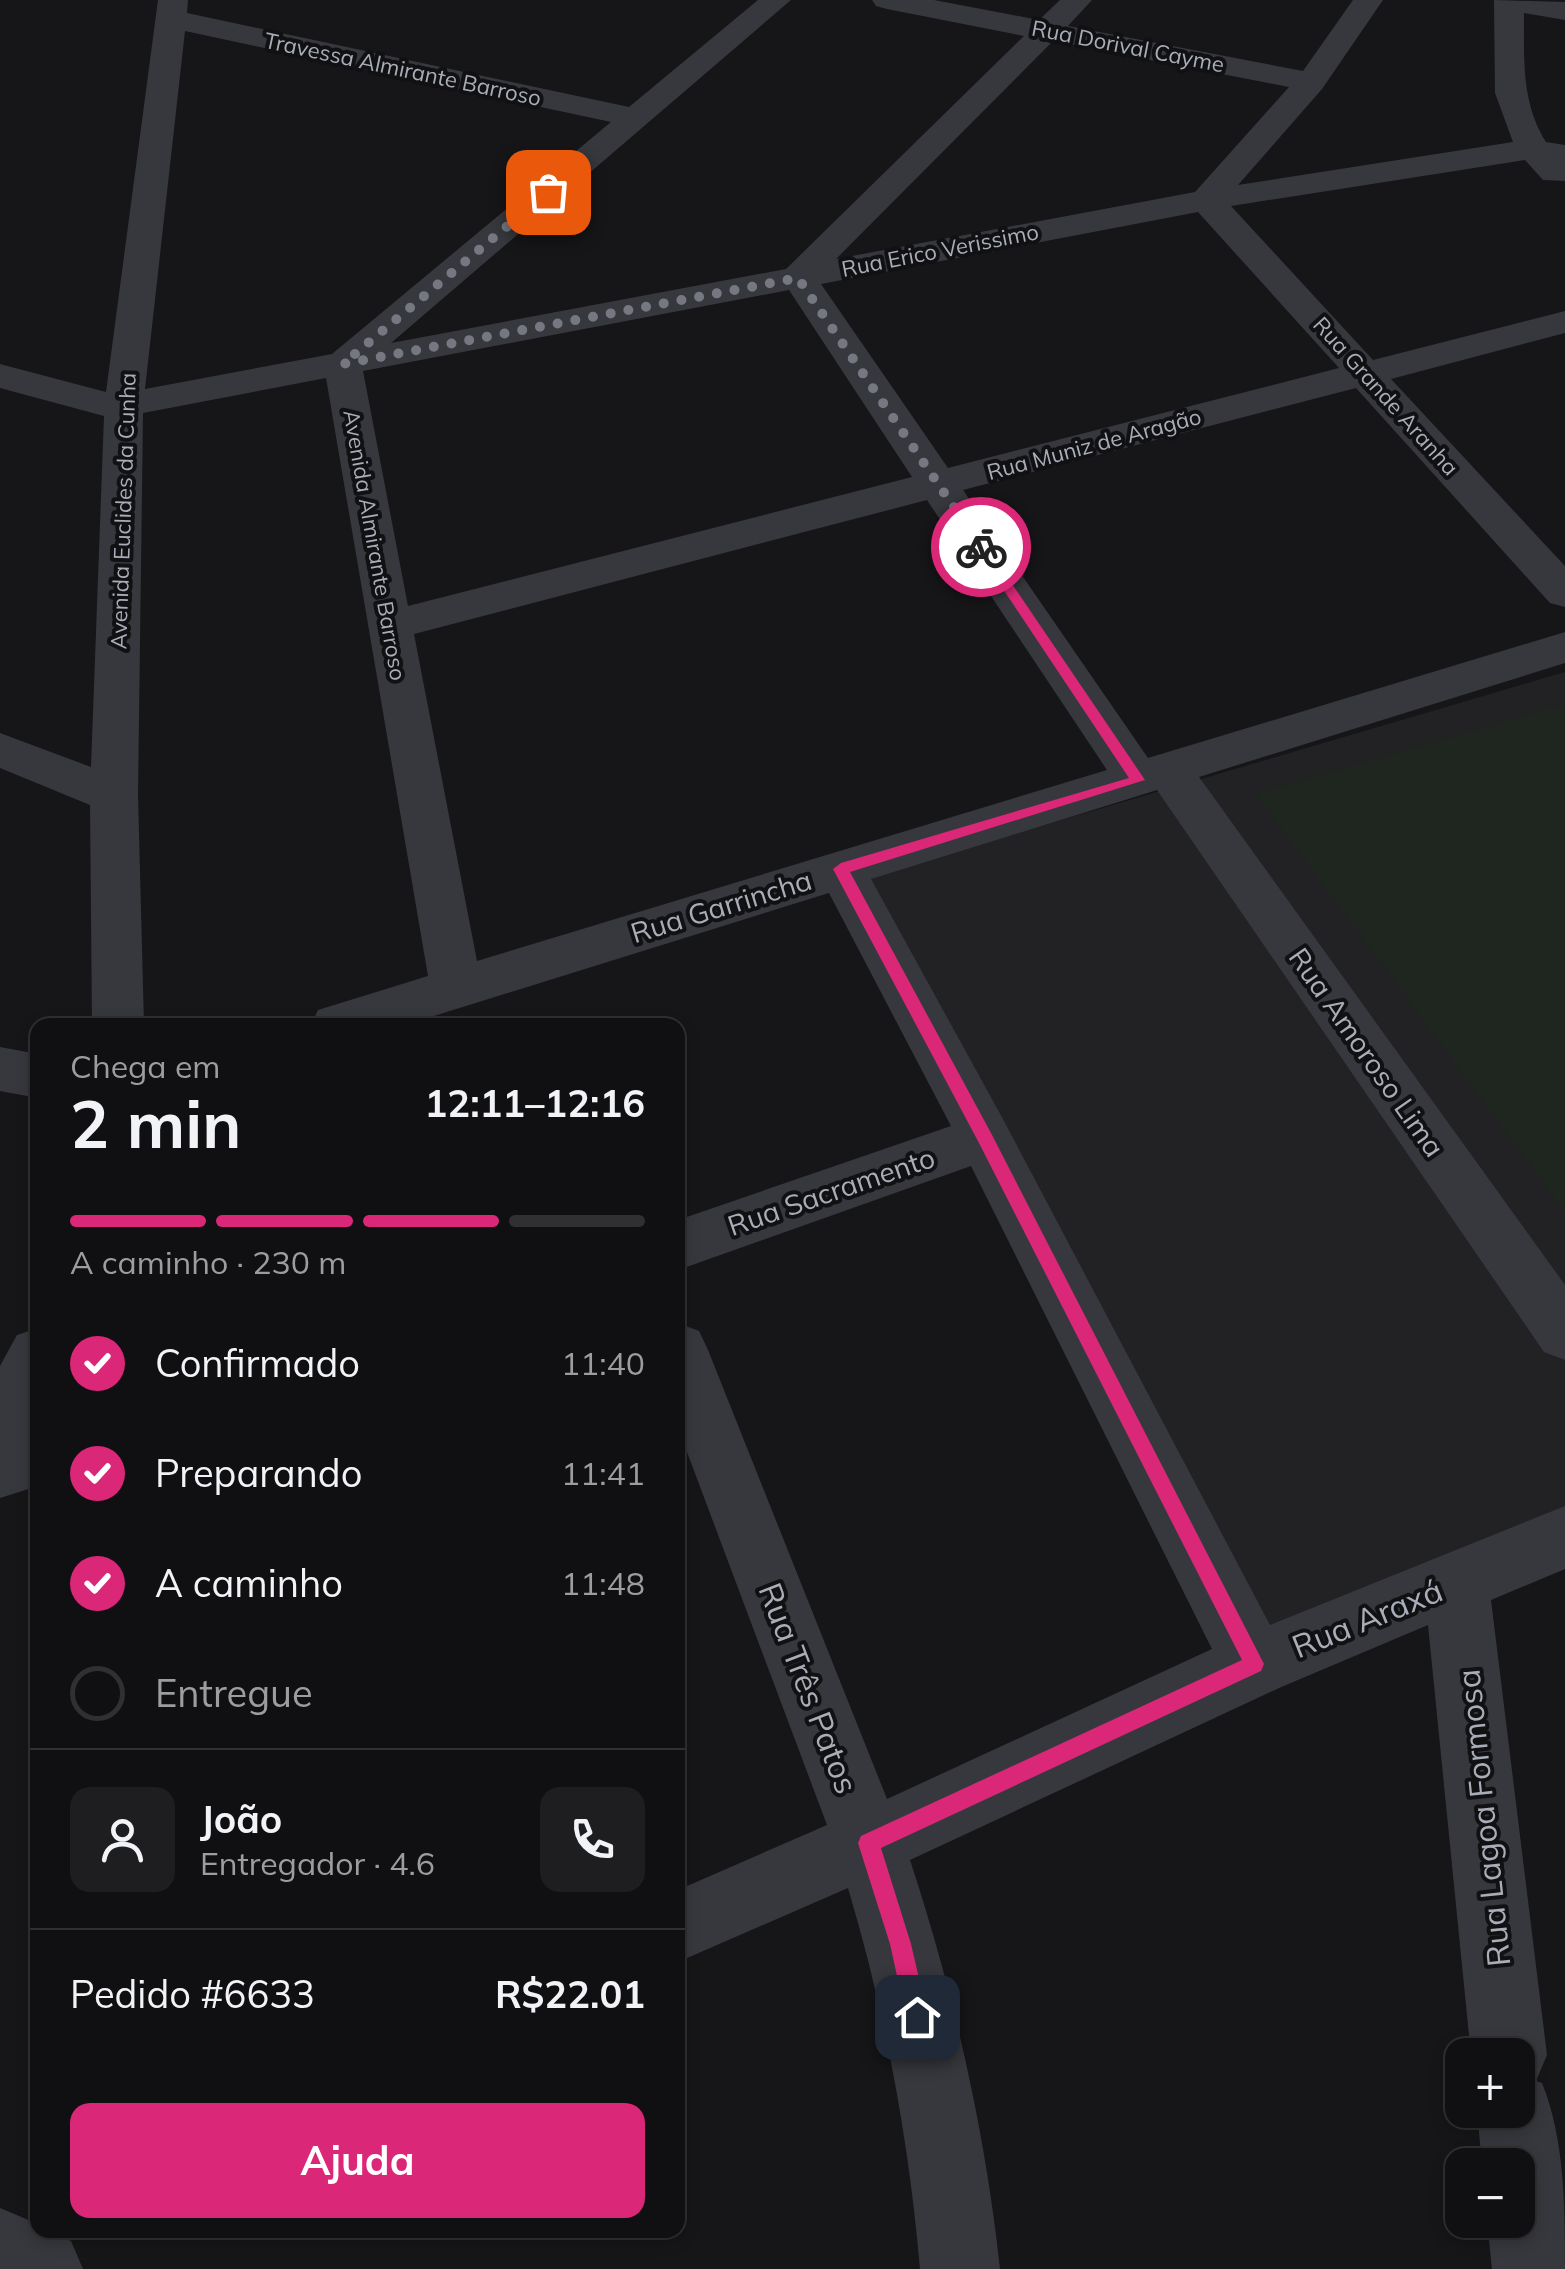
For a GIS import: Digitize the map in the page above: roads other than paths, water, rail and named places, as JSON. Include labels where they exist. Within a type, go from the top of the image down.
[{"type":"street","points":[[343,364],[776,0]]},
{"type":"street","name":"Rua Dorival Cayme","points":[[886,0],[1311,82]]},
{"type":"street","points":[[798,278],[1076,0]]},
{"type":"street","points":[[1206,200],[1311,82],[1368,0]]},
{"type":"street","points":[[1565,11],[1509,1],[1512,99],[1565,182]]},
{"type":"street","name":"Travessa Almirante Barroso","points":[[172,10],[636,118]]},
{"type":"street","name":"Avenida Euclides da Cunha","points":[[118,1018],[114,795],[124,404],[172,10]]},
{"type":"street","name":"Rua Erico Verissimo","points":[[0,376],[90,403],[124,404],[1206,200],[1548,152]]},
{"type":"street","name":"Rua Grande Aranha","points":[[1206,200],[1565,593]]},
{"type":"street","name":"Rua Amoroso Lima","points":[[798,278],[938,484],[1565,1333]]},
{"type":"street","name":"Rua Muniz de Aragão","points":[[390,626],[1565,322]]},
{"type":"street","name":"Avenida Almirante Barroso","points":[[343,364],[456,988]]},
{"type":"street","name":"Rua Garrincha","points":[[360,1018],[1565,647]]},
{"type":"street","points":[[0,750],[114,795]]},
{"type":"street","points":[[841,869],[985,1138],[1254,1664]]},
{"type":"street","points":[[0,1069],[30,1075]]},
{"type":"street","name":"Rua Sacramento","points":[[685,1242],[985,1138]]},
{"type":"street","name":"Rua Três Patos","points":[[685,1368],[868,1843],[901,1944],[950,2164],[960,2269]]},
{"type":"street","points":[[0,1425],[30,1371]]},
{"type":"street","points":[[0,1468],[30,1459]]},
{"type":"street","name":"Rua Araxá","points":[[685,1923],[868,1843],[1254,1664],[1565,1537]]},
{"type":"street","name":"Rua Lagoa Formosa","points":[[1456,1582],[1506,2038]]},
{"type":"street","points":[[1516,2128],[1532,2269]]},
{"type":"street","points":[[0,2248],[30,2234]]},
{"type":"street","points":[[0,2248],[43,2269]]}]
